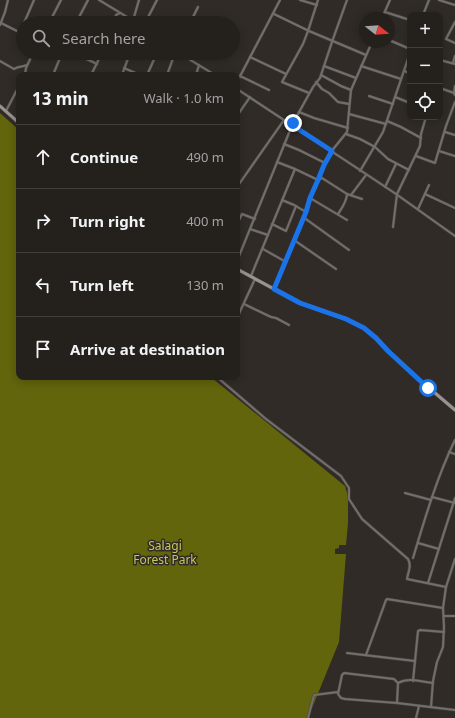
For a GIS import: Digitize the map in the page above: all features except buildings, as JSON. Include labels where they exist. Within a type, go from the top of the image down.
[{"type":"street","points":[[8,0],[0,24],[16,31]]},
{"type":"street","points":[[27,16],[34,0]]},
{"type":"street","points":[[53,16],[61,0]]},
{"type":"street","points":[[80,16],[88,0]]},
{"type":"street","points":[[99,0],[126,16]]},
{"type":"street","points":[[106,4],[108,0]]},
{"type":"street","points":[[134,16],[139,0]]},
{"type":"street","points":[[149,16],[157,0]]},
{"type":"street","points":[[269,90],[240,76],[274,14],[280,0]]},
{"type":"street","points":[[300,0],[317,5]]},
{"type":"street","points":[[310,93],[282,82],[303,44],[318,0]]},
{"type":"street","points":[[240,254],[292,125],[316,82],[320,78],[347,0]]},
{"type":"street","points":[[385,12],[390,0]]},
{"type":"street","points":[[424,12],[429,0]]},
{"type":"street","points":[[440,0],[455,5]]},
{"type":"street","points":[[194,16],[198,7]]},
{"type":"street","points":[[116,16],[120,13]]},
{"type":"street","points":[[274,14],[308,31],[366,55]]},
{"type":"street","points":[[395,15],[407,19]]},
{"type":"street","points":[[455,22],[446,39],[455,43]]},
{"type":"street","points":[[395,43],[408,48]]},
{"type":"street","points":[[274,289],[325,163],[332,151],[347,132],[351,90],[369,48]]},
{"type":"street","points":[[443,61],[454,64],[455,56]]},
{"type":"street","points":[[250,57],[286,74]]},
{"type":"street","points":[[26,72],[30,60]]},
{"type":"street","points":[[54,72],[59,60]]},
{"type":"street","points":[[89,60],[97,64]]},
{"type":"street","points":[[93,72],[99,60]]},
{"type":"street","points":[[123,72],[127,60]]},
{"type":"street","points":[[148,72],[154,60]]},
{"type":"street","points":[[168,72],[172,60]]},
{"type":"street","points":[[191,60],[210,72]]},
{"type":"street","points":[[0,61],[14,68],[27,65]]},
{"type":"street","points":[[360,171],[383,132],[407,62]]},
{"type":"street","points":[[197,72],[199,65]]},
{"type":"street","points":[[324,66],[356,78]]},
{"type":"street","points":[[361,66],[401,78]]},
{"type":"street","points":[[124,68],[133,72]]},
{"type":"street","points":[[321,75],[351,90]]},
{"type":"street","points":[[316,82],[338,102],[349,105]]},
{"type":"street","points":[[443,89],[454,94],[455,86]]},
{"type":"street","points":[[240,90],[360,171],[398,194],[455,236]]},
{"type":"street","points":[[6,111],[16,92]]},
{"type":"street","points":[[370,96],[392,104]]},
{"type":"street","points":[[240,112],[250,97]]},
{"type":"street","points":[[395,97],[407,102]]},
{"type":"street","points":[[416,156],[435,163],[455,102]]},
{"type":"street","points":[[0,106],[16,119]]},
{"type":"street","points":[[299,112],[348,128]]},
{"type":"street","points":[[349,114],[386,122],[401,127],[421,138]]},
{"type":"street","points":[[240,183],[284,120]]},
{"type":"street","points":[[393,228],[398,194],[420,146],[421,134],[425,120]]},
{"type":"street","points":[[445,132],[455,135]]},
{"type":"street","points":[[346,134],[375,147],[388,159],[409,170]]},
{"type":"street","points":[[284,144],[325,163]]},
{"type":"street","points":[[439,151],[455,156]]},
{"type":"street","points":[[277,162],[318,180],[322,178],[347,194],[362,199]]},
{"type":"street","points":[[385,186],[397,164]]},
{"type":"street","points":[[251,276],[295,169]]},
{"type":"street","points":[[352,195],[366,174]]},
{"type":"street","points":[[418,209],[429,185]]},
{"type":"street","points":[[338,214],[344,205],[347,194]]},
{"type":"street","points":[[425,194],[455,208]]},
{"type":"street","points":[[310,198],[347,220]]},
{"type":"street","points":[[282,200],[306,212]]},
{"type":"street","points":[[272,224],[286,231],[296,206]]},
{"type":"street","points":[[240,218],[242,214],[255,218]]},
{"type":"street","points":[[303,217],[349,250]]},
{"type":"street","points":[[250,229],[268,235]]},
{"type":"street","points":[[294,240],[336,269]]},
{"type":"street","points":[[263,248],[286,262]]},
{"type":"street","points":[[240,270],[300,303],[346,319],[364,328],[421,381],[455,410]]},
{"type":"street","points":[[240,312],[255,279]]},
{"type":"street","points":[[244,304],[290,325]]},
{"type":"street","points":[[221,380],[268,420],[341,476],[349,488],[349,499],[362,519],[410,562],[407,579],[446,587]]},
{"type":"street","points":[[413,558],[431,498],[455,440]]},
{"type":"street","points":[[449,452],[455,454]]},
{"type":"street","points":[[405,493],[454,503]]},
{"type":"street","points":[[428,583],[455,498]]},
{"type":"street","points":[[418,543],[439,549]]},
{"type":"street","points":[[431,707],[437,662],[443,647],[443,608],[446,587],[455,559]]},
{"type":"street","points":[[366,655],[387,599],[443,608]]},
{"type":"street","points":[[444,616],[455,616]]},
{"type":"street","points":[[413,680],[418,631],[444,632]]},
{"type":"street","points":[[347,653],[415,661]]},
{"type":"street","points":[[397,703],[398,683],[394,679],[344,673],[342,675],[338,692],[339,696],[342,698],[455,710]]},
{"type":"street","points":[[398,683],[406,680],[413,680],[433,683]]},
{"type":"street","points":[[308,718],[314,695],[338,692]]},
{"type":"street","points":[[416,718],[419,706]]},
{"type":"green space","name":"Salagi Forest Park","points":[[0,113],[16,127],[16,380],[214,380],[345,486],[348,496],[348,523],[346,545],[339,545],[339,548],[335,549],[335,554],[346,554],[339,642],[308,718],[0,718]]},
{"type":"route","points":[[293,123],[292,125],[332,151],[320,174],[274,289],[300,303],[346,319],[364,328],[428,388]]}]
